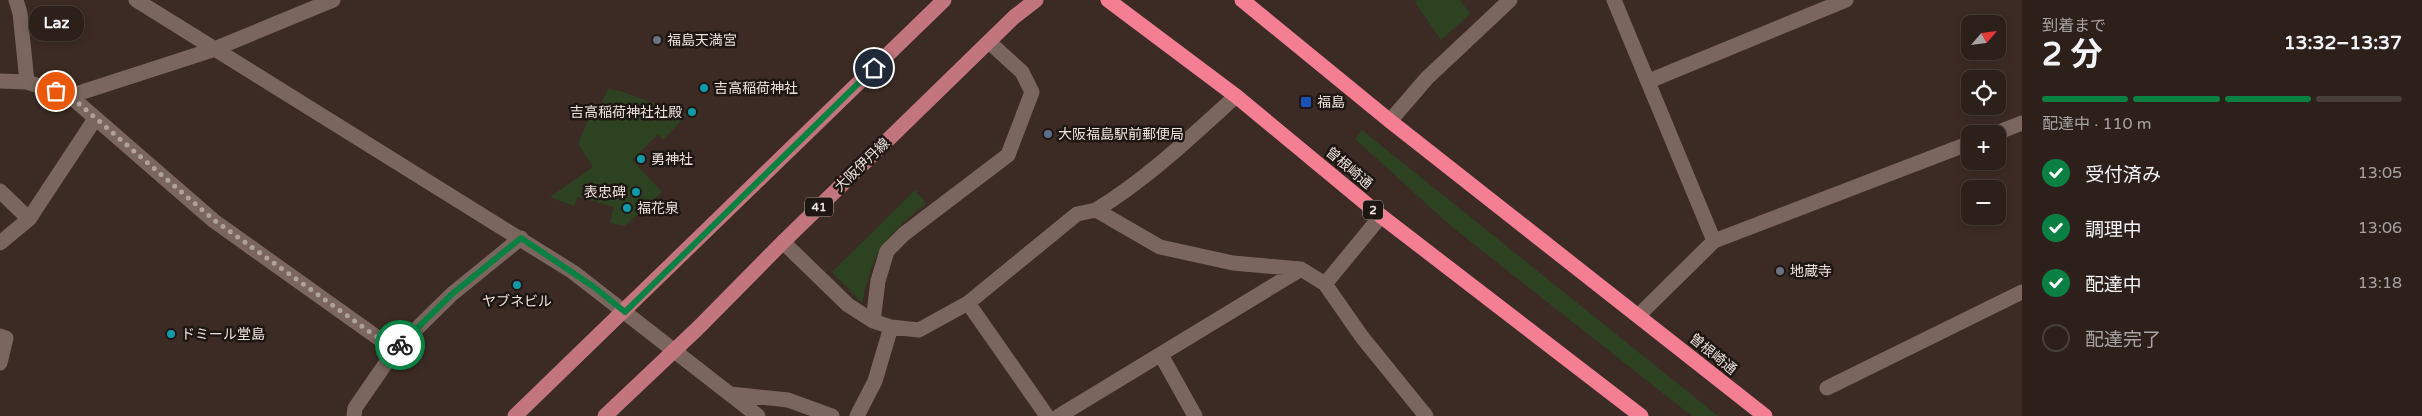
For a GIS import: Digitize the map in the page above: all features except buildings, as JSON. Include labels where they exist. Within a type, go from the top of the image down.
[{"type":"highway","name":"曽根崎通","points":[[1108,0],[1236,96],[1382,216],[1640,416]]},
{"type":"highway","name":"曽根崎通","points":[[1242,0],[1390,121],[1765,416]]},
{"type":"main road","points":[[515,416],[625,312],[944,0]]},
{"type":"main road","name":"大阪伊丹線","points":[[605,416],[674,351],[1014,17],[1036,0]]},
{"type":"street","points":[[16,0],[20,13],[27,82]]},
{"type":"street","points":[[136,0],[212,50],[521,238],[594,287],[758,416]]},
{"type":"street","points":[[70,96],[212,50],[333,0]]},
{"type":"street","points":[[1390,121],[1427,78],[1510,0]]},
{"type":"street","points":[[1614,0],[1714,241]]},
{"type":"street","points":[[1649,81],[1846,0]]},
{"type":"street","points":[[873,321],[878,281],[887,251],[904,234],[1008,155],[1032,92],[1022,72],[989,42]]},
{"type":"street","points":[[0,82],[27,82],[70,96],[214,220],[395,350]]},
{"type":"street","points":[[783,242],[848,305],[873,321],[919,330],[968,303],[1077,214],[1096,210],[1117,198],[1193,135],[1236,96]]},
{"type":"street","points":[[0,243],[28,218],[95,119]]},
{"type":"street","points":[[2006,129],[2022,123]]},
{"type":"street","points":[[1639,315],[1714,241],[1961,146]]},
{"type":"street","points":[[0,191],[28,218]]},
{"type":"street","points":[[1096,210],[1160,247],[1233,263],[1301,269],[1325,284],[1362,337],[1426,416]]},
{"type":"street","points":[[1325,284],[1382,216]]},
{"type":"street","points":[[354,416],[355,408],[395,350],[452,294],[521,238]]},
{"type":"street","points":[[1060,416],[1301,269]]},
{"type":"street","points":[[1827,388],[2022,292]]},
{"type":"street","points":[[968,303],[1047,416]]},
{"type":"street","points":[[857,416],[875,381],[891,326]]},
{"type":"street","points":[[0,336],[6,338],[0,363]]},
{"type":"street","points":[[1162,355],[1195,416]]},
{"type":"street","points":[[728,394],[788,400],[832,416]]},
{"type":"green space","points":[[1417,0],[1460,0],[1470,14],[1441,40],[1415,2]]},
{"type":"green space","points":[[608,89],[620,91],[687,115],[663,140],[658,134],[632,160],[662,192],[625,226],[610,223],[614,207],[578,197],[574,206],[550,197],[593,167],[578,144],[592,110],[598,110]]},
{"type":"green space","points":[[1362,130],[1718,416],[1692,416],[1452,227],[1355,139]]},
{"type":"green space","points":[[915,190],[926,203],[890,236],[883,246],[871,269],[862,303],[832,272]]},
{"type":"way so far","points":[[56,91],[70,96],[193,204],[214,220],[395,350],[400,345]]},
{"type":"place","name":"福島天満宮","points":[[657,40]]},
{"type":"place","name":"吉高稲荷神社","points":[[704,88]]},
{"type":"place","name":"Laz","points":[[56,91]]},
{"type":"place","name":"福島","points":[[1306,102]]},
{"type":"place","name":"吉高稲荷神社社殿","points":[[692,112]]},
{"type":"place","name":"大阪福島駅前郵便局","points":[[1048,134]]},
{"type":"place","name":"勇神社","points":[[641,159]]},
{"type":"place","name":"表忠碑","points":[[636,192]]},
{"type":"place","name":"福花泉","points":[[627,208]]},
{"type":"place","name":"地蔵寺","points":[[1780,271]]},
{"type":"place","name":"ヤブネビル","points":[[517,285]]},
{"type":"place","name":"ドミール堂島","points":[[171,334]]},
{"type":"route","points":[[400,345],[452,294],[521,238],[594,287],[625,312],[874,68]]}]
